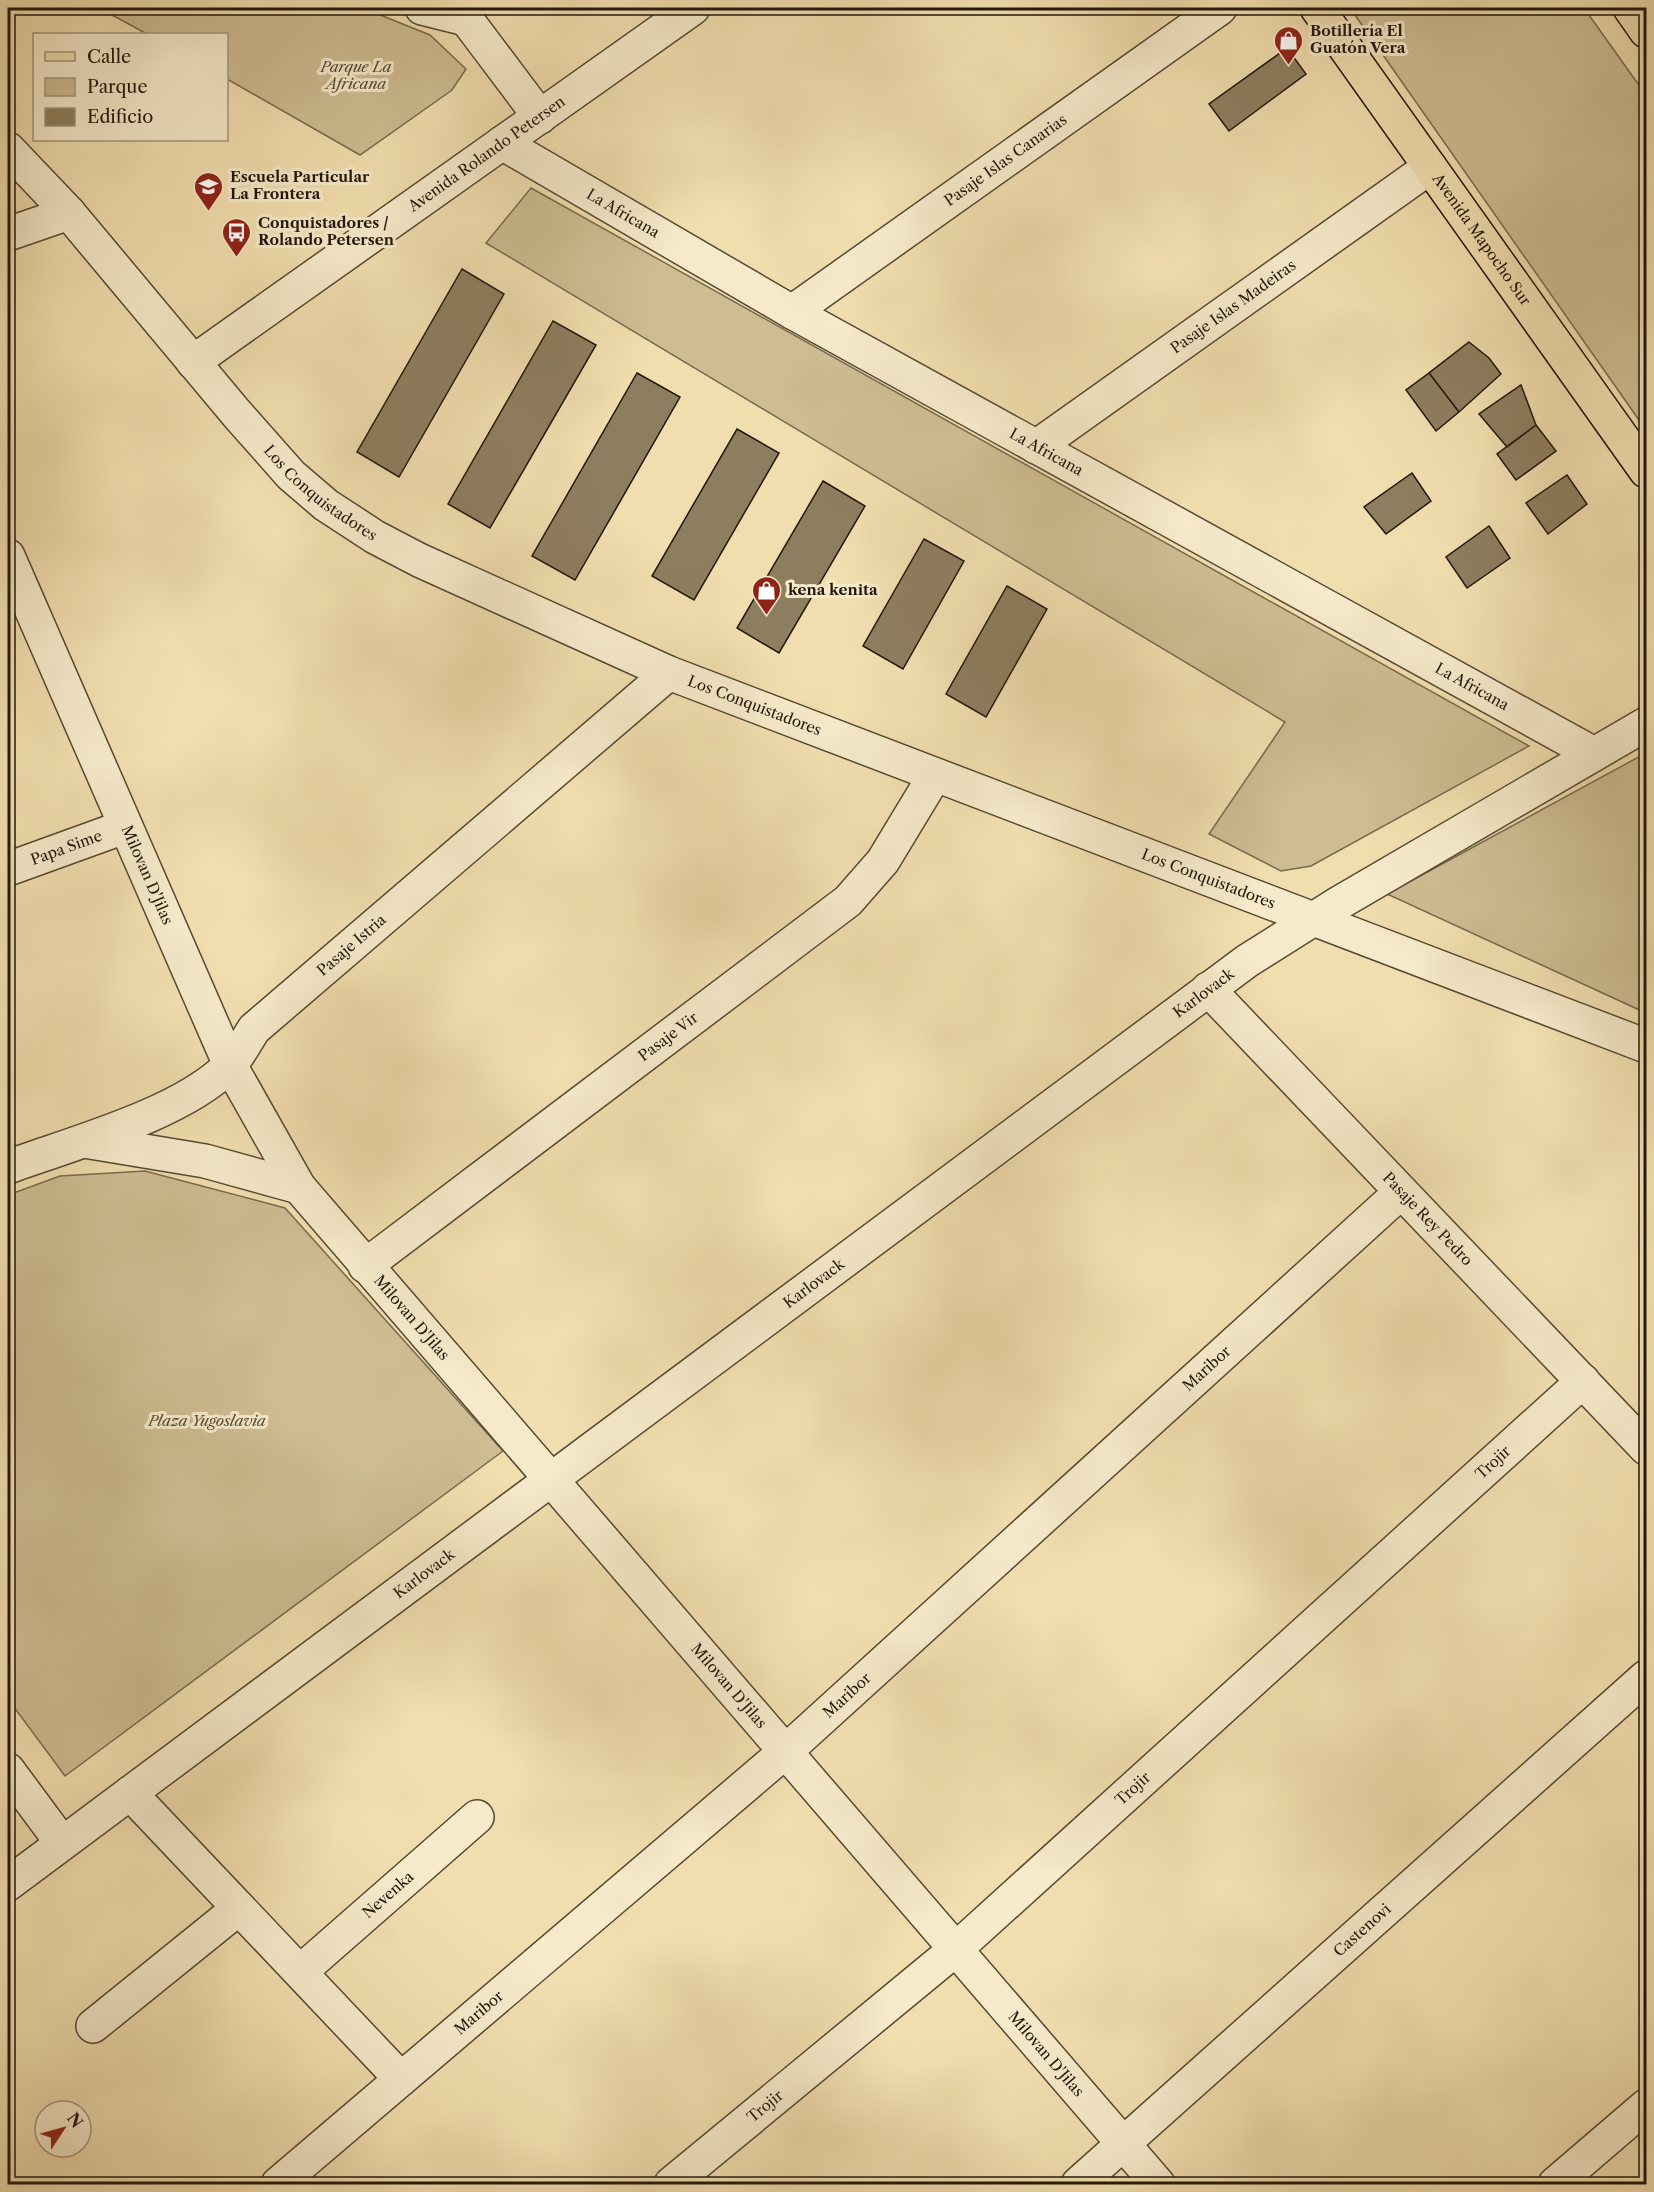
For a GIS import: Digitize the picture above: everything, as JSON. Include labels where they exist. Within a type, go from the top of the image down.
[{"type":"main road","name":"Avenida Mapocho Sur","points":[[1317,8],[1647,471]]},
{"type":"street","points":[[422,8],[462,13],[540,117]]},
{"type":"street","name":"Avenida Rolando Petersen","points":[[193,362],[693,8]]},
{"type":"street","name":"Pasaje Islas Canarias","points":[[792,312],[1220,8]]},
{"type":"street","name":"La Africana","points":[[502,143],[792,312],[1594,754]]},
{"type":"street","name":"Los Conquistadores","points":[[8,149],[69,213],[291,475],[326,505],[419,560],[669,673],[1647,1046]]},
{"type":"street","name":"Pasaje Islas Madeiras","points":[[1036,447],[1430,167]]},
{"type":"street","points":[[8,234],[69,213]]},
{"type":"street","name":"Milovan D'Jilas","points":[[12,577],[230,1065],[299,1187],[1158,2184]]},
{"type":"street","name":"Pasaje Istria","points":[[8,1167],[190,1096],[230,1065],[254,1029],[669,673]]},
{"type":"street","name":"Karlovack","points":[[8,1884],[1208,989],[1314,918],[1647,724]]},
{"type":"street","name":"Pasaje Vir","points":[[365,1266],[848,901],[883,861],[935,775]]},
{"type":"street","name":"Papa Sime","points":[[8,869],[124,826]]},
{"type":"street","name":"Pasaje Rey Pedro","points":[[1208,989],[1647,1448]]},
{"type":"street","points":[[82,1140],[205,1161],[299,1187]]},
{"type":"street","name":"Maribor","points":[[278,2184],[786,1751],[1401,1192]]},
{"type":"street","name":"Trojir","points":[[670,2184],[956,1949],[1583,1382]]},
{"type":"street","name":"Castenovi","points":[[1078,2184],[1647,1677]]},
{"type":"street","points":[[8,1770],[62,1843]]},
{"type":"street","points":[[130,1793],[401,2079]]},
{"type":"street","name":"Nevenka","points":[[300,1972],[477,1817]]},
{"type":"street","points":[[93,2026],[239,1908]]},
{"type":"street","points":[[1555,2184],[1647,2106]]},
{"type":"green space","name":"Parque La Africana","points":[[99,8],[363,8],[430,35],[466,69],[452,90],[360,155],[228,80],[228,33],[145,33]]},
{"type":"green space","points":[[1350,8],[1584,8],[1646,95],[1646,430]]},
{"type":"green space","points":[[531,188],[1529,746],[1311,866],[1281,871],[1209,834],[1285,722],[486,243]]},
{"type":"green space","points":[[1646,753],[1646,1013],[1387,894]]},
{"type":"green space","name":"Plaza Yugoslavia","points":[[145,1171],[285,1208],[503,1451],[65,1776],[8,1699],[8,1195],[60,1176]]},
{"type":"building","points":[[1287,48],[1306,74],[1229,131],[1209,104]]},
{"type":"building","points":[[462,269],[504,294],[399,477],[357,452]]},
{"type":"building","points":[[553,321],[596,345],[490,528],[448,504]]},
{"type":"building","points":[[1469,342],[1489,358],[1501,374],[1459,412],[1429,373]]},
{"type":"building","points":[[637,373],[680,397],[575,580],[532,556]]},
{"type":"building","points":[[1429,373],[1459,412],[1436,431],[1406,390]]},
{"type":"building","points":[[1521,385],[1536,425],[1507,447],[1479,414]]},
{"type":"building","points":[[1536,425],[1556,451],[1516,480],[1497,454]]},
{"type":"building","points":[[737,429],[779,453],[694,600],[652,576]]},
{"type":"building","points":[[1412,473],[1431,501],[1386,534],[1364,507]]},
{"type":"building","points":[[1567,475],[1587,504],[1548,534],[1526,503]]},
{"type":"building","points":[[823,481],[865,506],[779,653],[737,628]]},
{"type":"building","points":[[1489,526],[1510,558],[1467,588],[1446,557]]},
{"type":"building","points":[[924,539],[964,561],[903,669],[863,646]]},
{"type":"building","points":[[1007,586],[1047,609],[986,717],[946,694]]},
{"type":"place","name":"Botillería El Guatón Vera","points":[[1289,66]]},
{"type":"place","name":"Escuela Particular La Frontera","points":[[209,212]]},
{"type":"place","name":"Conquistadores / Rolando Petersen","points":[[237,258]]},
{"type":"place","name":"kena kenita","points":[[767,616]]}]
